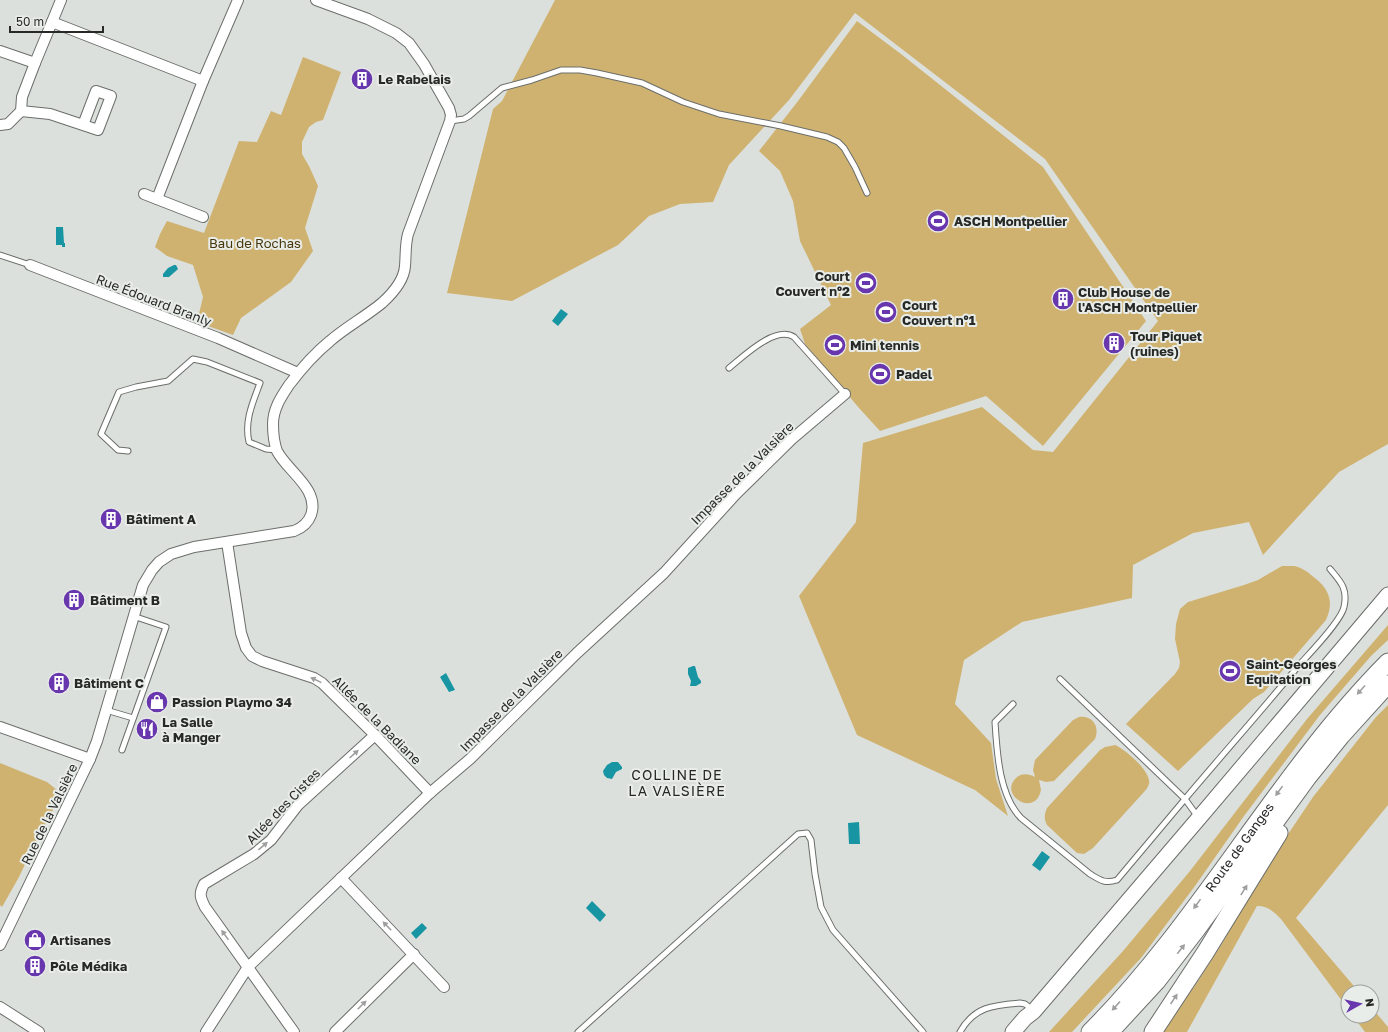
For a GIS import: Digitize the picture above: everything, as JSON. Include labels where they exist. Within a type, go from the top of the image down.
[{"type":"main road","name":"Route de Ganges","points":[[1090,1032],[1114,1008],[1151,964],[1284,784],[1355,697],[1388,662]]},
{"type":"main road","name":"Route de Ganges","points":[[1110,1032],[1157,981],[1197,929],[1308,777],[1388,684]]},
{"type":"main road","points":[[1153,1032],[1205,953],[1277,836],[1338,753],[1388,695]]},
{"type":"street","points":[[0,125],[8,124],[21,111],[22,97],[61,0]]},
{"type":"street","points":[[157,199],[203,81],[238,0]]},
{"type":"street","points":[[90,759],[97,741],[143,584],[159,562],[171,554],[179,551],[294,532],[301,529],[309,521],[313,506],[310,494],[277,450],[273,425],[274,413],[282,395],[298,373],[317,352],[330,340],[388,298],[401,280],[405,268],[408,234],[450,121],[451,115],[449,108],[424,64],[409,43],[396,32],[316,0]]},
{"type":"street","points":[[52,22],[203,81]]},
{"type":"street","points":[[0,51],[35,63]]},
{"type":"street","points":[[21,111],[50,114],[83,125]]},
{"type":"street","points":[[144,194],[204,216]]},
{"type":"street","name":"Rue Édouard Branly","points":[[30,265],[218,338],[298,373]]},
{"type":"street","name":"Impasse de la Valsière","points":[[206,1032],[248,966],[430,793],[470,759],[577,653],[664,573],[736,494],[792,439],[844,394]]},
{"type":"street","name":"Allée de la Badiane","points":[[227,542],[241,633],[246,648],[252,656],[262,661],[314,678],[322,683],[375,734],[430,793]]},
{"type":"street","points":[[1013,1032],[1034,1010],[1199,818],[1388,595]]},
{"type":"street","name":"Rue de la Valsière","points":[[0,727],[90,759],[0,945]]},
{"type":"street","name":"Allée des Cistes","points":[[248,966],[205,907],[200,898],[200,890],[204,884],[254,854],[271,840],[298,805],[375,734]]},
{"type":"street","points":[[341,878],[444,987]]},
{"type":"street","points":[[335,1032],[414,954]]},
{"type":"street","points":[[248,966],[294,1032]]},
{"type":"street","points":[[0,1007],[40,1032]]},
{"type":"street","points":[[1025,1032],[1034,1010]]},
{"type":"lane","points":[[450,121],[464,119],[469,116],[502,88],[561,70],[580,70],[642,83],[683,102],[719,114],[827,137],[838,142],[844,148],[855,167],[866,193]]},
{"type":"lane","name":"Rue Édouard Branly","points":[[0,255],[30,265]]},
{"type":"lane","points":[[729,368],[755,346],[765,340],[790,334],[844,394]]},
{"type":"lane","points":[[128,451],[118,450],[101,434],[119,392],[168,381],[193,359],[207,362],[260,383],[249,414],[247,428],[248,442],[266,449],[277,450]]},
{"type":"lane","points":[[1013,704],[995,722],[997,757],[1010,802],[1014,810],[1021,818],[1090,874],[1100,880],[1109,882],[1117,880],[1342,614],[1346,591],[1330,569]]},
{"type":"lane","points":[[122,750],[166,627],[133,616]]},
{"type":"lane","points":[[1060,679],[1185,799],[1199,818]]},
{"type":"lane","points":[[106,710],[133,718]]},
{"type":"lane","points":[[578,1032],[798,834],[807,833],[811,840],[814,874],[821,907],[833,930],[923,1032]]},
{"type":"lane","points":[[960,1032],[975,1013],[985,1009],[1020,1003],[1025,1004],[1034,1010]]},
{"type":"green space","points":[[555,0],[1388,0],[1388,444],[1339,472],[1263,555],[1249,522],[1193,533],[1133,565],[1132,598],[1022,622],[964,660],[955,704],[991,743],[996,779],[1008,816],[975,790],[857,735],[799,596],[856,522],[863,443],[982,407],[1033,450],[1053,452],[1158,321],[1045,159],[855,13],[789,100],[729,165],[713,202],[680,204],[649,216],[618,245],[512,301],[447,293],[493,109],[502,101]]},
{"type":"green space","name":"ASCH Montpellier","points":[[857,21],[901,54],[1043,167],[1146,321],[1043,446],[986,396],[880,431],[805,344],[800,329],[831,305],[800,241],[793,201],[780,171],[759,151]]},
{"type":"green space","name":"Bau de Rochas","points":[[303,57],[341,72],[323,120],[316,122],[309,127],[302,142],[302,154],[318,186],[305,228],[313,251],[291,282],[241,318],[233,335],[197,322],[203,297],[193,265],[167,256],[155,247],[167,221],[204,233],[239,141],[257,142],[271,111],[281,115]]},
{"type":"green space","name":"Saint-Georges Equitation","points":[[1282,566],[1294,566],[1301,568],[1322,584],[1326,589],[1330,600],[1329,613],[1326,620],[1264,692],[1253,699],[1178,771],[1126,724],[1175,674],[1179,668],[1180,662],[1175,639],[1176,624],[1180,609],[1188,602],[1258,580]]},
{"type":"green space","points":[[1388,625],[1388,640],[1371,656],[1320,715],[1244,816],[1195,886],[1141,958],[1072,1032],[1049,1032],[1123,951],[1190,871],[1307,719]]},
{"type":"green space","points":[[1388,705],[1388,805],[1296,918],[1352,984],[1340,984],[1340,998],[1281,919],[1270,910],[1257,906],[1187,1032],[1162,1032],[1198,981],[1223,942],[1262,873],[1313,797],[1376,717]]},
{"type":"green space","points":[[1079,717],[1092,720],[1097,730],[1095,739],[1054,781],[1046,782],[1039,780],[1041,790],[1037,798],[1032,803],[1019,801],[1011,790],[1012,784],[1017,777],[1024,774],[1035,777],[1033,770],[1035,760],[1073,720]]},
{"type":"green space","points":[[1115,745],[1125,751],[1142,767],[1149,779],[1148,787],[1093,848],[1084,854],[1077,853],[1047,825],[1045,821],[1046,810],[1100,750],[1105,747]]},
{"type":"green space","points":[[0,763],[47,782],[57,790],[53,810],[2,907],[0,905]]},
{"type":"green space","points":[[1380,1018],[1388,1027],[1388,1032],[1365,1032],[1359,1024],[1380,1024]]},
{"type":"water","points":[[56,227],[63,227],[65,247],[62,247],[62,245],[56,245]]},
{"type":"water","points":[[176,265],[178,269],[169,277],[163,277],[163,274],[168,268]]},
{"type":"water","points":[[561,309],[568,314],[558,326],[552,321]]},
{"type":"water","points":[[695,666],[701,683],[696,686],[690,686],[691,681],[688,674],[688,668]]},
{"type":"water","points":[[446,673],[455,690],[449,692],[440,677]]},
{"type":"water","points":[[612,762],[618,762],[622,769],[616,772],[612,779],[607,778],[603,771],[607,765]]},
{"type":"water","points":[[859,822],[860,844],[849,844],[848,823]]},
{"type":"water","points":[[1042,851],[1050,857],[1040,871],[1032,865]]},
{"type":"water","points":[[592,901],[606,915],[600,922],[586,908]]},
{"type":"water","points":[[422,923],[427,928],[416,939],[411,933]]},
{"type":"place","name":"Le Rabelais","points":[[362,79]]},
{"type":"place","name":"ASCH Montpellier","points":[[938,221]]},
{"type":"place","name":"Court Couvert n°2","points":[[866,283]]},
{"type":"place","name":"Club House de l'ASCH Montpellier","points":[[1063,299]]},
{"type":"place","name":"Court Couvert n°1","points":[[886,312]]},
{"type":"place","name":"Tour Piquet (ruines)","points":[[1114,343]]},
{"type":"place","name":"Mini tennis","points":[[835,345]]},
{"type":"place","name":"Padel","points":[[880,374]]},
{"type":"place","name":"Bâtiment A","points":[[111,519]]},
{"type":"place","name":"Bâtiment B","points":[[74,600]]},
{"type":"place","name":"Saint-Georges Equitation","points":[[1230,671]]},
{"type":"place","name":"Bâtiment C","points":[[59,683]]},
{"type":"place","name":"Passion Playmo 34","points":[[157,702]]},
{"type":"place","name":"La Salle à Manger","points":[[147,729]]},
{"type":"place","name":"Artisanes","points":[[35,940]]},
{"type":"place","name":"Pôle Médika","points":[[35,966]]},
{"type":"district","name":"COLLINE DE LA VALSIÈRE","points":[[677,784]]}]
